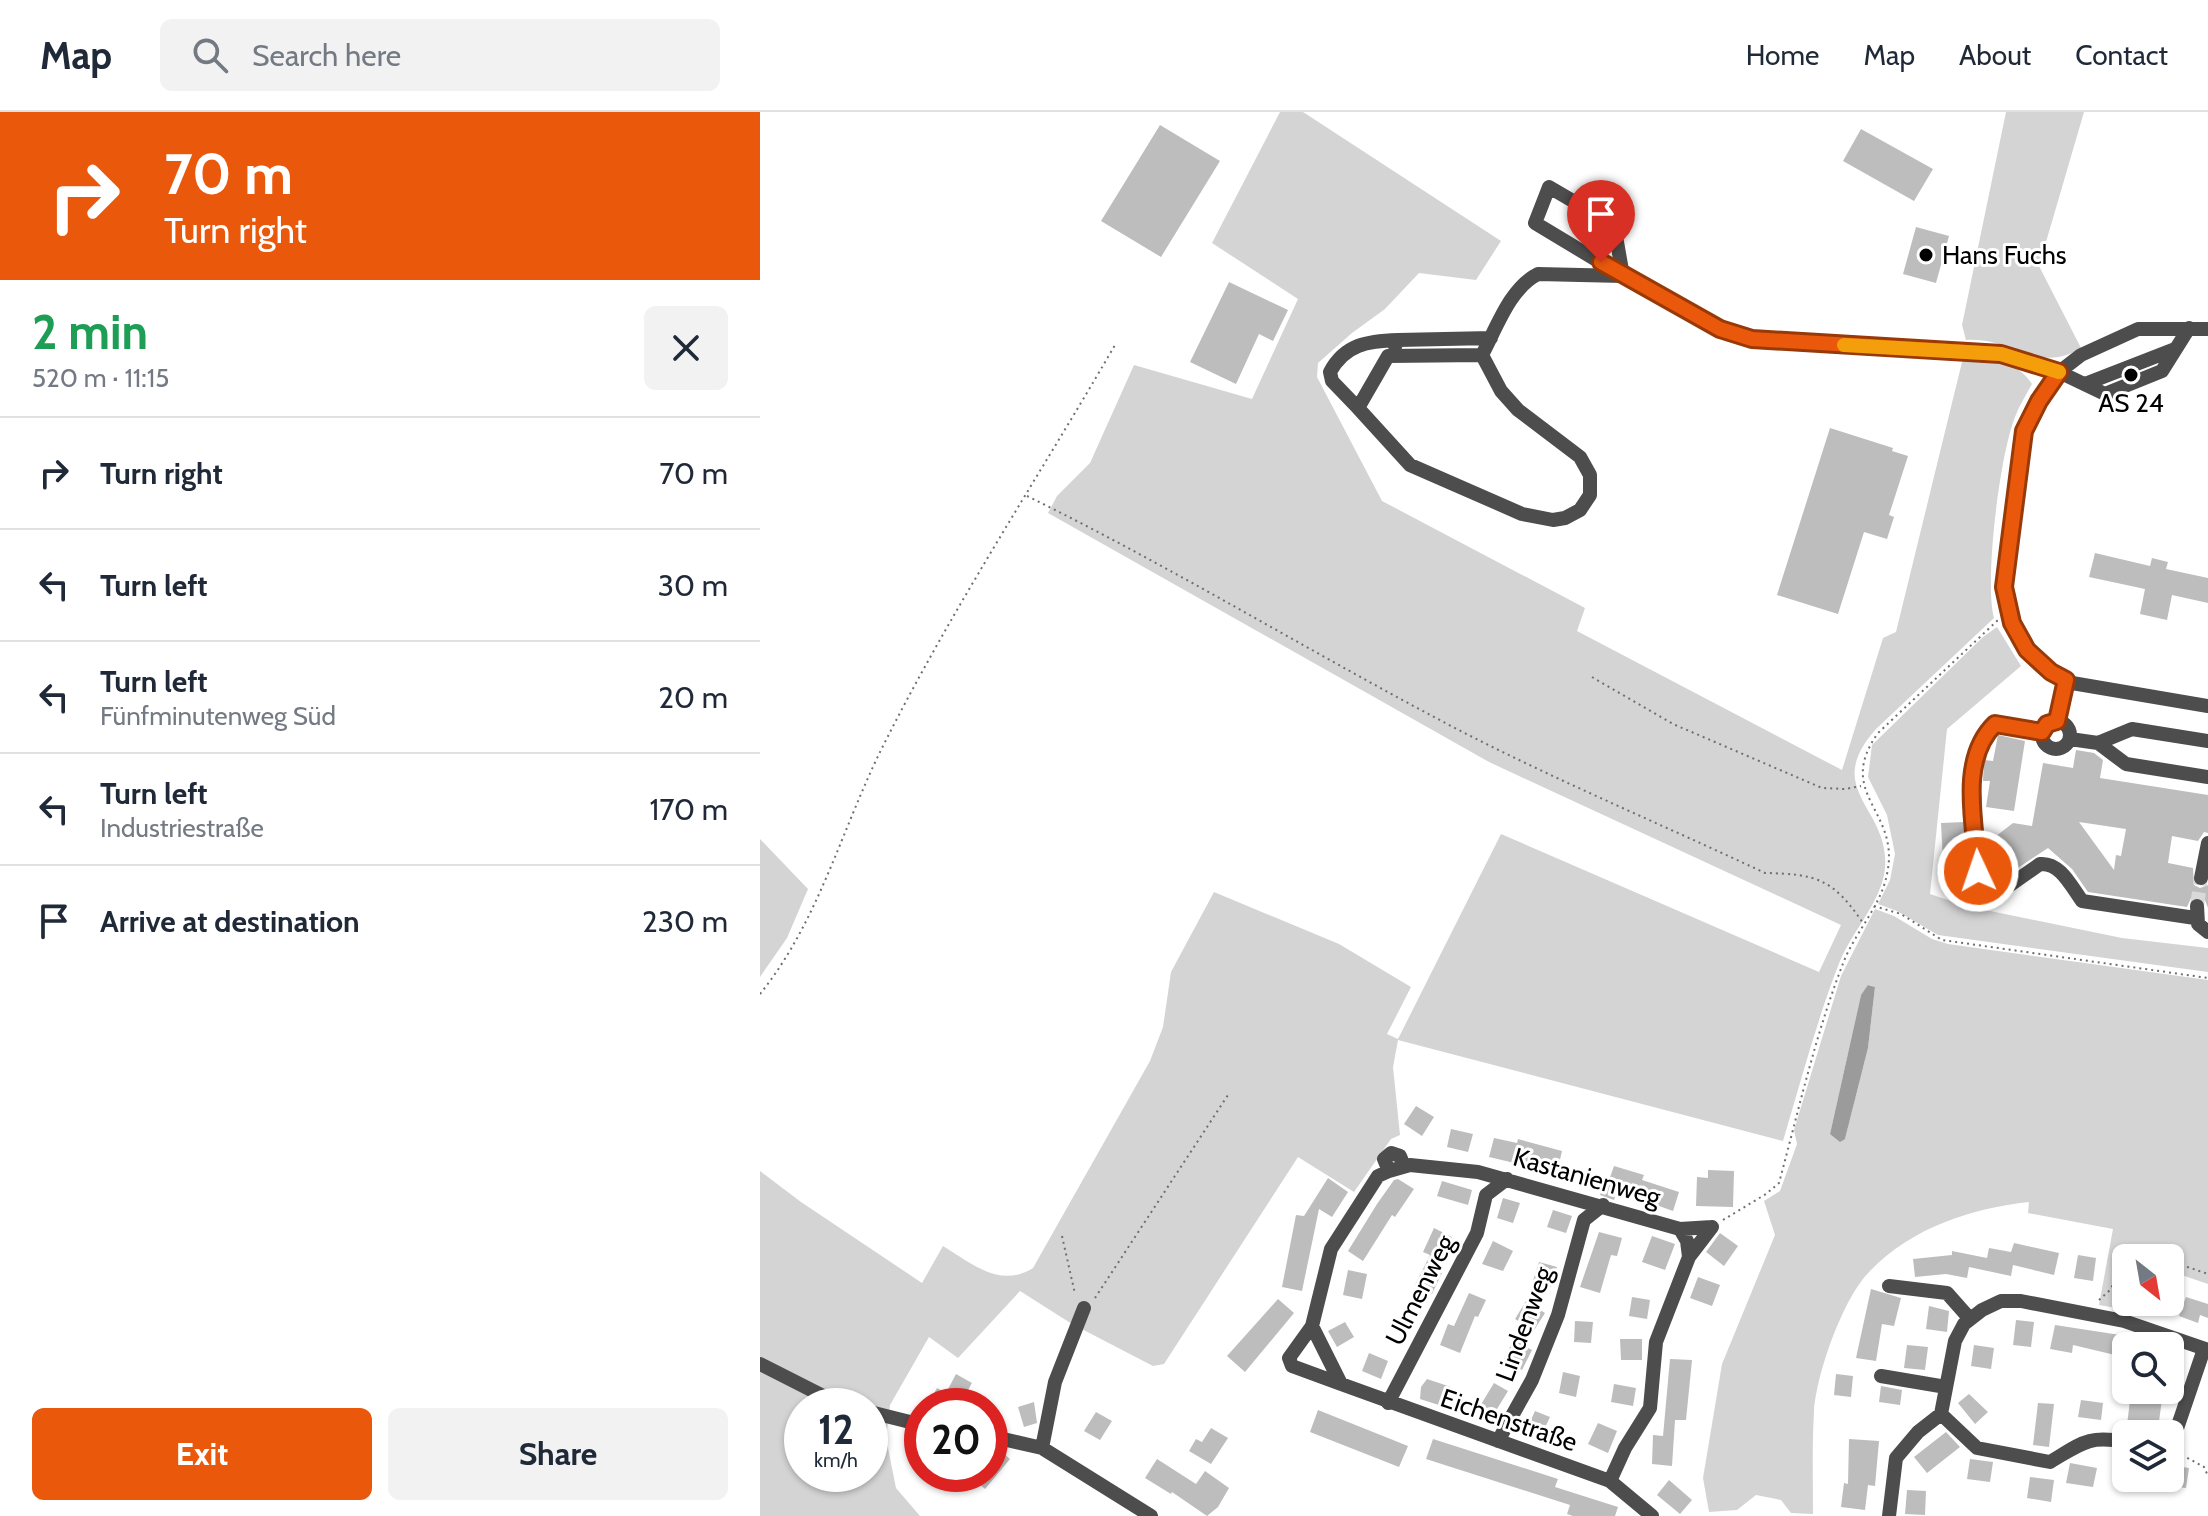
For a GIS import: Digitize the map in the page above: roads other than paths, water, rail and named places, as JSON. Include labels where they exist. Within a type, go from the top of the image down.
[{"type":"street","points":[[1623,276],[1614,225],[1549,187],[1535,223],[1623,276],[1720,329],[1752,339],[2001,354],[2059,372],[2105,394],[2162,371],[2189,328]]},
{"type":"street","points":[[1482,355],[1517,290],[1538,274],[1623,276]]},
{"type":"street","points":[[2208,329],[2138,329],[2081,355],[2059,372],[2039,401],[2024,431],[2004,587],[2012,623],[2027,650],[2051,672],[2066,680],[2208,706]]},
{"type":"street","points":[[1482,355],[1501,391],[1518,410],[1580,457],[1590,475],[1590,495],[1580,510],[1553,520],[1522,514],[1410,465],[1332,381],[1330,372],[1337,359],[1367,341],[1491,338]]},
{"type":"street","points":[[1358,408],[1398,340]]},
{"type":"street","points":[[1388,356],[1482,355]]},
{"type":"street","points":[[2057,721],[2066,680]]},
{"type":"street","points":[[2057,721],[2067,726],[2070,739],[2063,748],[2052,749],[2043,742],[2042,732],[2047,724],[2057,721]]},
{"type":"street","points":[[2042,732],[1995,724],[1986,733],[1974,757],[1978,871],[1993,892],[2000,892],[2040,864],[2047,863],[2056,867],[2082,901],[2196,912],[2201,928],[2208,932]]},
{"type":"street","points":[[2098,743],[2132,729],[2208,741]]},
{"type":"street","points":[[2070,739],[2098,743],[2126,764],[2208,777]]},
{"type":"street","points":[[2201,878],[2208,843]]},
{"type":"street","name":"Kastanienweg","points":[[1312,1326],[1331,1249],[1378,1176],[1407,1166],[1478,1172],[1680,1229],[1712,1227],[1689,1257]]},
{"type":"street","points":[[1478,1172],[1486,1195],[1507,1179]]},
{"type":"street","name":"Ulmenweg","points":[[1388,1403],[1477,1233],[1486,1195]]},
{"type":"street","points":[[1575,1197],[1584,1220],[1603,1205]]},
{"type":"street","name":"Lindenweg","points":[[1498,1441],[1543,1354],[1558,1315],[1584,1220]]},
{"type":"street","points":[[1610,1481],[1625,1448],[1650,1408],[1656,1342],[1689,1257],[1687,1241],[1680,1229]]},
{"type":"street","points":[[1889,1286],[1947,1293],[1970,1319]]},
{"type":"street","points":[[1889,1516],[1896,1458],[1918,1432],[1941,1414],[1955,1341],[1970,1319],[2001,1301],[2021,1301],[2124,1321],[2206,1349],[2184,1421]]},
{"type":"street","points":[[1042,1448],[1055,1382],[1084,1308]]},
{"type":"street","points":[[1312,1326],[1341,1384]]},
{"type":"street","name":"Eichenstraße","points":[[1312,1326],[1289,1358],[1292,1366],[1610,1481],[1652,1516]]},
{"type":"street","points":[[760,1364],[807,1388]]},
{"type":"street","points":[[1881,1376],[1946,1387]]},
{"type":"street","points":[[1941,1414],[1977,1448],[2050,1462],[2087,1441],[2112,1440]]},
{"type":"street","points":[[1008,1440],[1042,1448],[1151,1516]]},
{"type":"tunnel","points":[[2197,906],[2201,878]]},
{"type":"place","name":"Hans Fuchs","points":[[1926,255]]},
{"type":"place","name":"AS 24","points":[[2131,375]]}]
